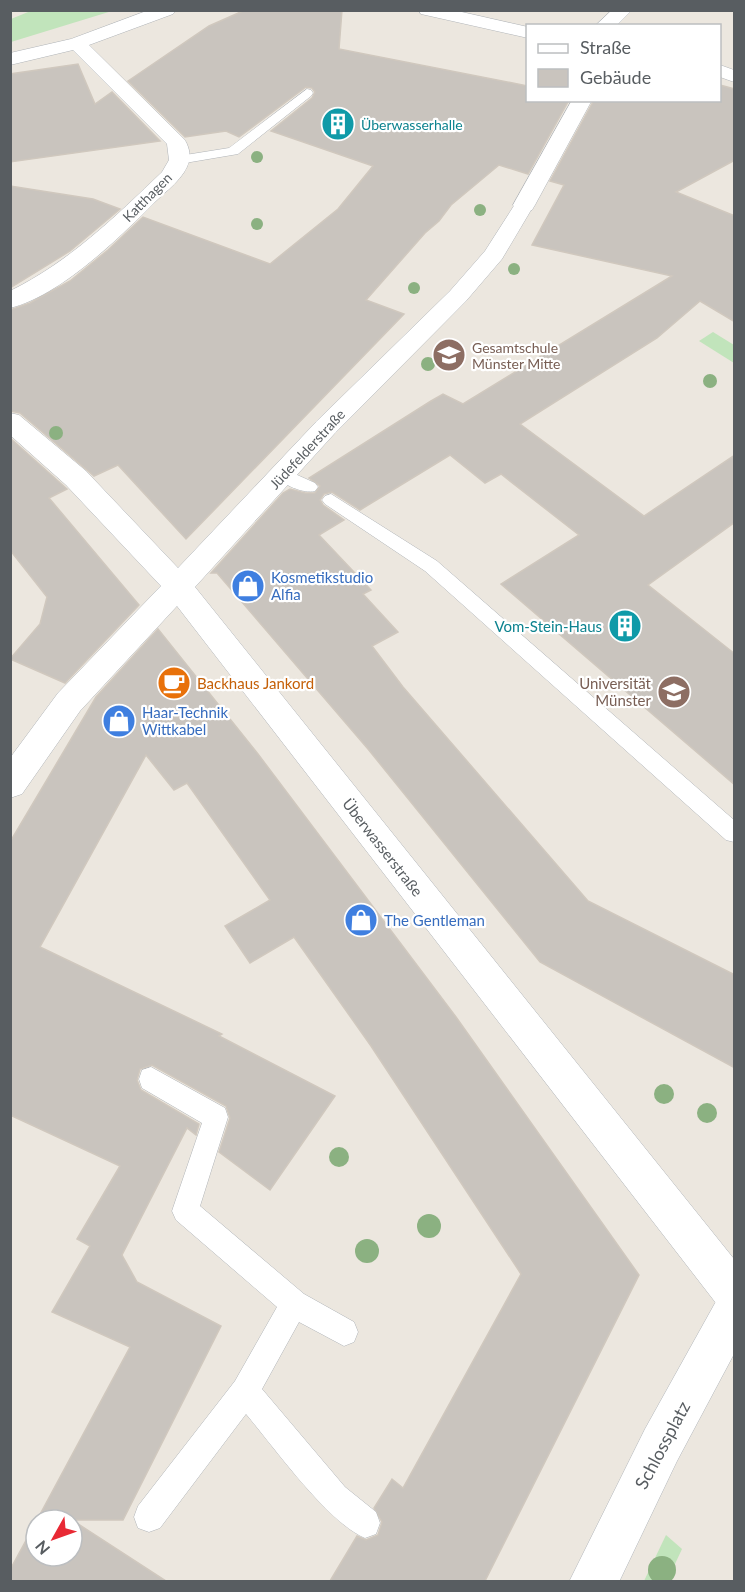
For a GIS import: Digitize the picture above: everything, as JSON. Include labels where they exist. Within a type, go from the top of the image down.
[{"type":"street","points":[[10,59],[77,43],[167,10]]},
{"type":"street","points":[[427,10],[526,33]]},
{"type":"street","points":[[606,24],[623,10]]},
{"type":"street","name":"Katthagen","points":[[10,301],[43,285],[94,248],[171,175],[178,159],[177,143],[77,43]]},
{"type":"street","name":"Jüdefelderstraße","points":[[10,784],[69,702],[284,475],[326,427],[458,296],[494,254],[581,102]]},
{"type":"street","name":"Überwasserstraße","points":[[10,421],[76,478],[178,586],[735,1292]]},
{"type":"street","name":"Schlossplatz","points":[[593,1581],[661,1445],[735,1311]]},
{"type":"lane","points":[[178,159],[233,151],[307,93]]},
{"type":"lane","points":[[284,475],[309,486]]},
{"type":"lane","points":[[331,500],[431,566],[735,833]]},
{"type":"lane","points":[[151,1079],[216,1117],[185,1211],[294,1304],[344,1332]]},
{"type":"lane","points":[[148,1516],[245,1391],[294,1304]]},
{"type":"lane","points":[[245,1391],[335,1497],[365,1523]]},
{"type":"green space","points":[[33,10],[112,11],[11,42],[11,19]]},
{"type":"green space","points":[[713,332],[734,345],[734,363],[699,341]]},
{"type":"green space","points":[[666,1535],[682,1549],[667,1581],[644,1581]]},
{"type":"building","points":[[245,10],[342,10],[339,49],[526,86],[526,102],[568,102],[528,174],[499,165],[451,205],[366,300],[404,314],[186,539],[118,465],[94,476],[20,413],[10,411],[10,310],[30,303],[70,281],[143,217],[270,264],[338,209],[373,166],[271,131],[312,98],[315,92],[312,88],[306,87],[239,137],[226,131],[185,137],[128,81],[209,26]]},
{"type":"building","points":[[78,64],[95,104],[112,92],[160,141],[10,162],[10,74]]},
{"type":"building","points":[[721,85],[735,89],[735,160],[676,192],[735,216],[735,322],[700,301],[657,338],[520,424],[644,516],[735,455],[735,522],[648,585],[735,654],[735,785],[501,584],[579,535],[501,474],[485,483],[450,455],[360,510],[332,492],[324,494],[320,500],[323,505],[344,520],[319,535],[371,590],[363,594],[398,632],[372,646],[403,687],[588,901],[735,975],[735,1068],[540,962],[368,749],[217,573],[211,573],[283,493],[290,489],[315,493],[320,486],[309,478],[431,401],[443,394],[463,404],[672,276],[532,245],[564,185],[550,181],[593,102],[721,102]]},
{"type":"building","points":[[10,186],[93,199],[120,209],[70,251],[10,288]]},
{"type":"building","points":[[10,438],[67,489],[49,498],[139,605],[65,683],[10,659],[40,624],[47,597],[10,550]]},
{"type":"building","points":[[158,629],[258,754],[456,1017],[639,1275],[485,1581],[330,1581],[357,1536],[366,1540],[378,1535],[382,1522],[374,1508],[392,1479],[403,1488],[521,1274],[371,1046],[294,937],[250,963],[225,926],[270,900],[187,783],[174,790],[146,755],[40,947],[222,1034],[219,1036],[335,1096],[270,1190],[219,1152],[230,1118],[226,1106],[152,1065],[140,1069],[137,1080],[141,1090],[199,1124],[196,1135],[187,1128],[122,1255],[137,1282],[221,1326],[123,1520],[84,1520],[84,1508],[43,1508],[130,1347],[52,1312],[90,1246],[77,1239],[120,1166],[10,1115],[10,842],[96,697]]},
{"type":"building","points":[[84,1528],[166,1581],[10,1581],[10,1570],[24,1544],[24,1568],[84,1568]]},
{"type":"place","name":"Überwasserhalle","points":[[338,124]]},
{"type":"place","name":"Gesamtschule Münster Mitte","points":[[449,355]]},
{"type":"place","name":"Kosmetikstudio Alfia","points":[[248,586]]},
{"type":"place","name":"Vom-Stein-Haus","points":[[625,626]]},
{"type":"place","name":"Backhaus Jankord","points":[[174,683]]},
{"type":"place","name":"Universität Münster","points":[[674,692]]},
{"type":"place","name":"Haar-Technik Wittkabel","points":[[119,721]]},
{"type":"place","name":"The Gentleman","points":[[361,920]]}]
